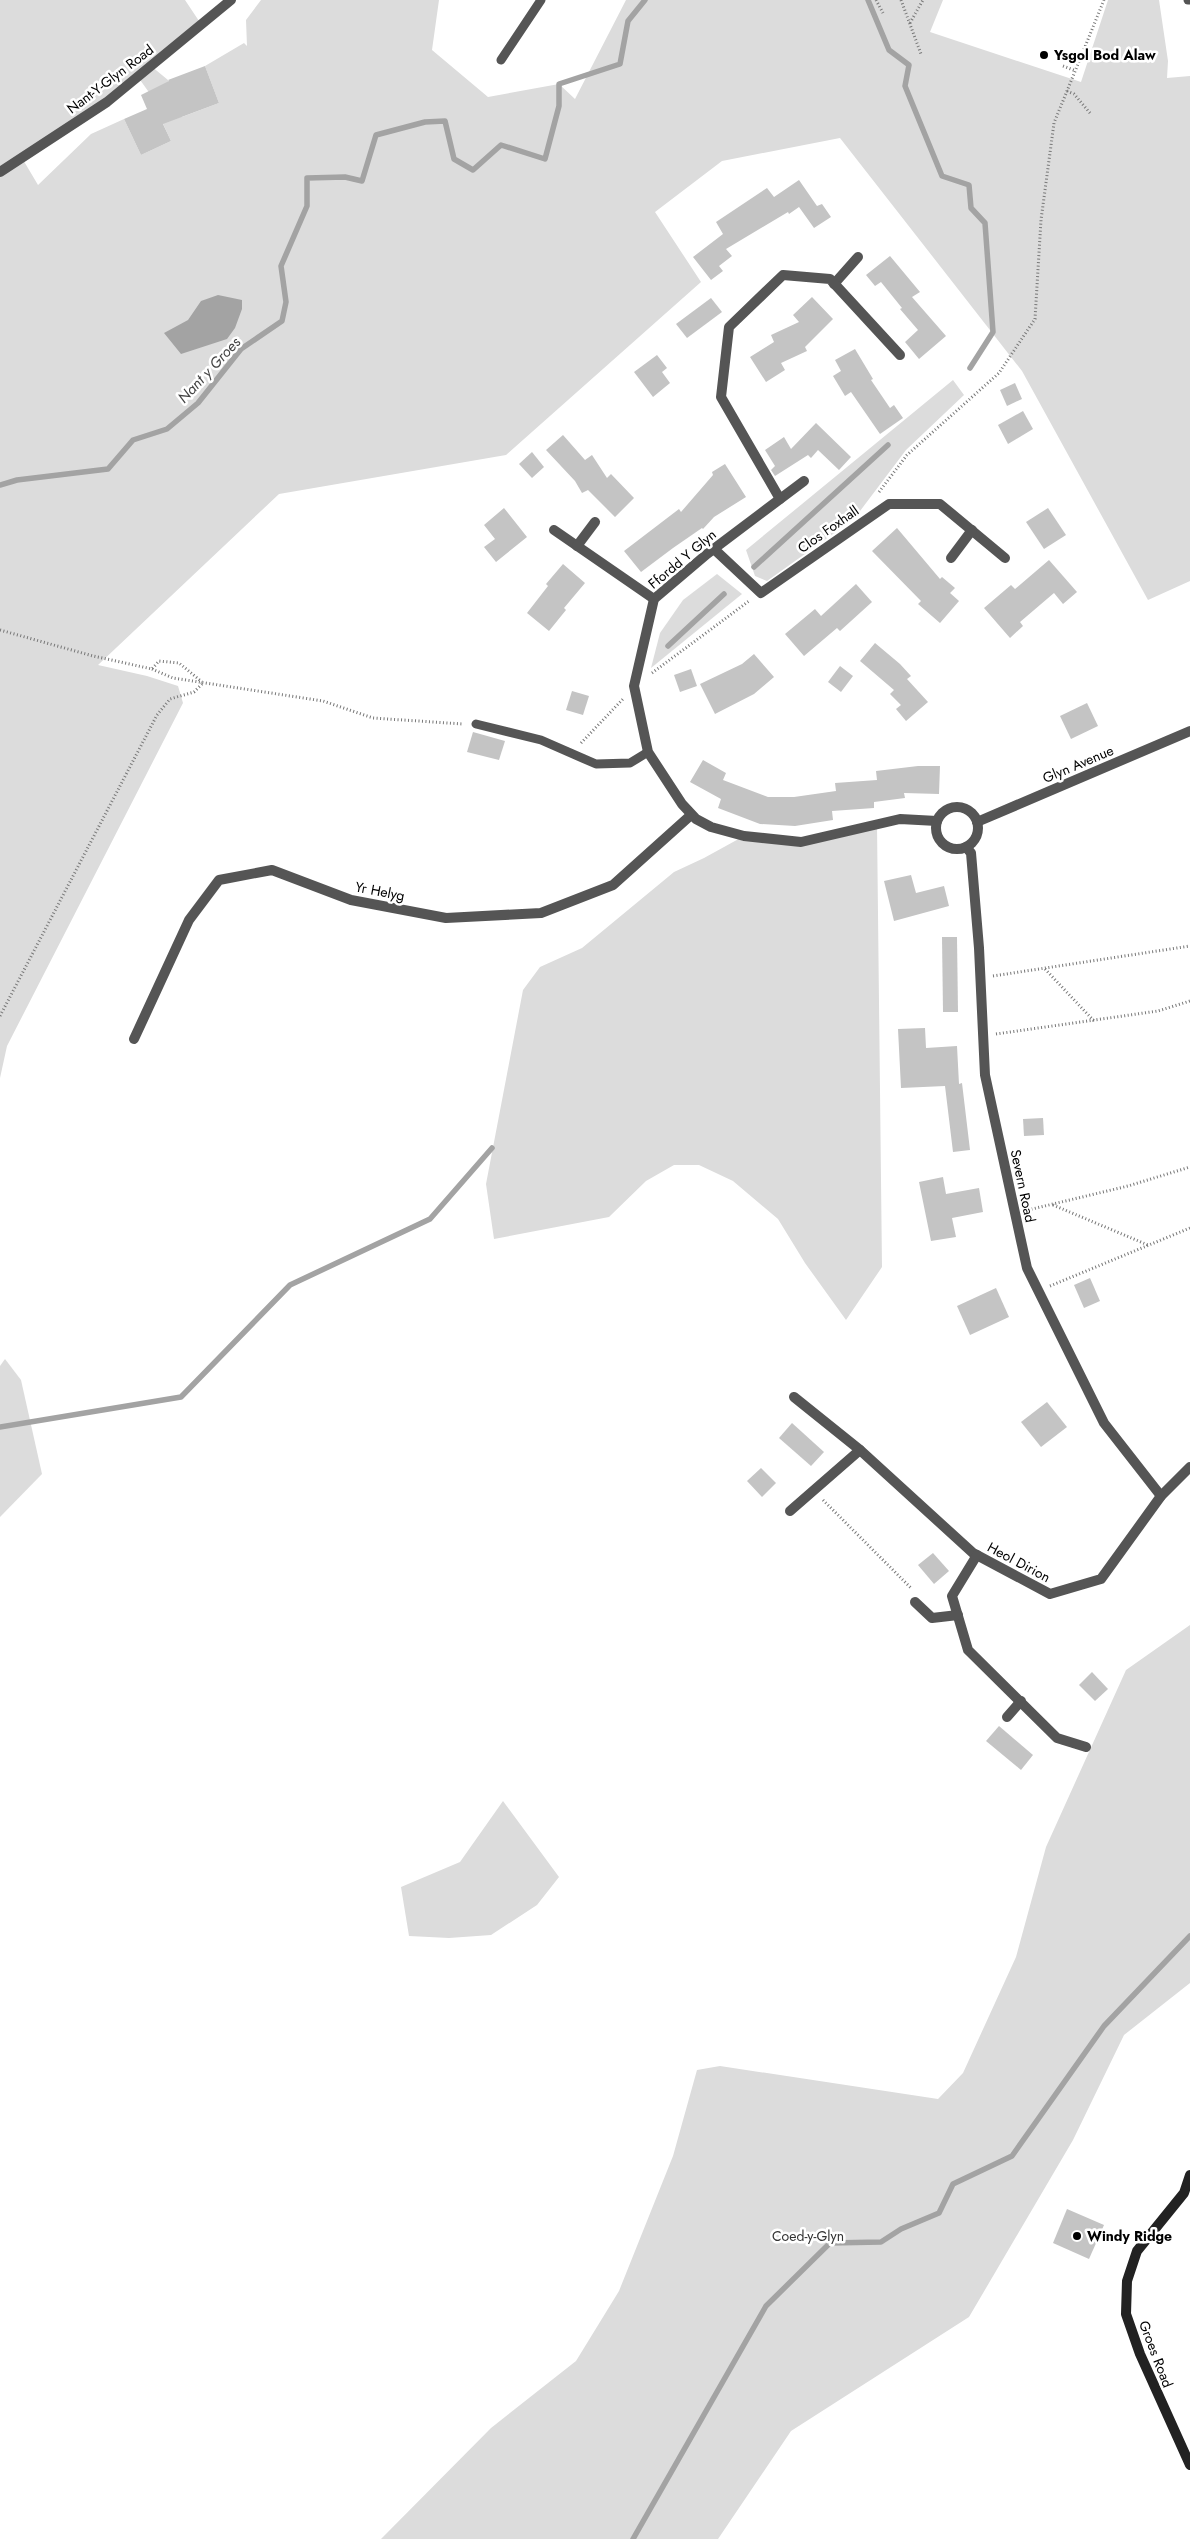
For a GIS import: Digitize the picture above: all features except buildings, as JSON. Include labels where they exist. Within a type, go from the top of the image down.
[{"type":"street","name":"Nant-Y-Glyn Road","points":[[0,172],[107,102],[231,0]]},
{"type":"street","points":[[834,284],[858,257]]},
{"type":"street","points":[[780,498],[721,397],[730,328],[783,275],[830,279],[900,355]]},
{"type":"street","name":"Ffordd Y Glyn","points":[[804,480],[714,549],[654,599],[634,686],[648,752],[691,815],[711,827],[744,836],[801,842],[900,819],[937,821]]},
{"type":"street","name":"Clos Foxhall","points":[[761,593],[889,504],[940,504],[1005,558]]},
{"type":"street","points":[[577,546],[595,522]]},
{"type":"street","points":[[554,530],[654,599]]},
{"type":"street","points":[[951,558],[972,530]]},
{"type":"street","points":[[714,549],[761,593]]},
{"type":"street","name":"Glyn Avenue","points":[[977,822],[1190,731]]},
{"type":"street","points":[[958,807],[970,811],[977,822],[975,839],[966,847],[952,848],[941,841],[936,828],[937,821],[945,810],[958,807]]},
{"type":"street","name":"Yr Helyg","points":[[134,1039],[189,920],[219,880],[272,870],[350,900],[446,918],[541,913],[612,885],[691,815]]},
{"type":"street","name":"Severn Road","points":[[966,847],[971,853],[985,1075],[1026,1268],[1104,1423],[1161,1496]]},
{"type":"street","name":"Heol Dirion","points":[[794,1397],[860,1450],[977,1555],[1050,1594],[1101,1579],[1161,1496],[1190,1467]]},
{"type":"street","points":[[790,1511],[860,1450]]},
{"type":"street","points":[[977,1555],[952,1596],[968,1650],[1057,1738],[1086,1747]]},
{"type":"street","points":[[915,1602],[932,1618],[958,1615]]},
{"type":"street","points":[[1007,1717],[1021,1701]]},
{"type":"street","name":"Groes Road","points":[[1190,2174],[1184,2193],[1137,2251],[1127,2281],[1126,2306],[1126,2314],[1140,2354],[1190,2465]]},
{"type":"lane","points":[[501,60],[541,0]]},
{"type":"lane","points":[[476,724],[541,740],[596,764],[630,764],[648,752]]},
{"type":"path","points":[[876,0],[883,13]]},
{"type":"path","points":[[901,0],[921,54]]},
{"type":"path","points":[[910,24],[923,0]]},
{"type":"path","points":[[874,500],[907,455],[999,372],[1035,320],[1041,220],[1054,123],[1104,0]]},
{"type":"path","points":[[1063,66],[1076,71]]},
{"type":"path","points":[[1067,92],[1074,94],[1090,113]]},
{"type":"path","points":[[572,753],[634,686],[761,593]]},
{"type":"path","points":[[0,631],[92,656],[152,669],[173,678],[323,701],[378,719],[446,724],[476,724]]},
{"type":"path","points":[[152,669],[159,661],[179,663],[203,683]]},
{"type":"path","points":[[0,1016],[157,714],[170,698],[194,692],[203,683]]},
{"type":"path","points":[[980,978],[1190,946]]},
{"type":"path","points":[[1044,969],[1095,1021]]},
{"type":"path","points":[[983,1036],[1158,1011],[1190,1002]]},
{"type":"path","points":[[1015,1213],[1128,1186],[1190,1167]]},
{"type":"path","points":[[1051,1205],[1149,1246]]},
{"type":"path","points":[[1038,1291],[1190,1228]]},
{"type":"path","points":[[814,1490],[919,1596],[915,1602]]},
{"type":"green space","points":[[0,0],[185,0],[201,24],[151,66],[168,80],[182,117],[219,103],[205,66],[244,43],[247,46],[246,20],[261,0],[439,0],[432,50],[488,97],[559,84],[575,99],[626,0],[943,0],[930,32],[1081,82],[1108,0],[1159,0],[1168,61],[1167,78],[1190,76],[1190,581],[1148,600],[1022,371],[840,138],[722,161],[655,212],[701,282],[506,455],[279,494],[98,665],[147,676],[178,686],[183,703],[7,1046],[0,1078]],"holes":[[[138,77],[148,91],[171,141],[141,155],[124,119],[91,134],[38,185],[22,158]]]},
{"type":"green space","points":[[953,380],[964,395],[906,450],[854,519],[767,581],[755,576],[746,550]]},
{"type":"green space","points":[[717,574],[742,594],[651,668],[660,633],[683,600]]},
{"type":"green space","points":[[877,825],[882,1267],[846,1320],[805,1263],[778,1219],[733,1181],[699,1165],[674,1165],[646,1181],[609,1217],[494,1239],[486,1184],[523,990],[540,967],[582,948],[674,872],[744,836],[801,842]]},
{"type":"green space","points":[[5,1359],[21,1380],[42,1474],[0,1517],[0,1366]]},
{"type":"green space","name":"Coed-y-Glyn","points":[[1190,1625],[1190,1983],[1124,2035],[1073,2140],[969,2317],[791,2431],[718,2539],[381,2539],[491,2428],[576,2361],[619,2291],[673,2156],[697,2070],[720,2066],[938,2099],[963,2073],[1016,1957],[1046,1847],[1126,1670]]},
{"type":"green space","points":[[503,1801],[559,1877],[537,1905],[491,1935],[449,1938],[409,1936],[401,1887],[460,1862]]},
{"type":"shaded area","points":[[218,295],[242,300],[242,309],[235,328],[227,339],[181,354],[164,333],[188,320],[201,301]]},
{"type":"waterway","name":"Nant y Groes","points":[[0,485],[17,480],[108,469],[133,440],[167,429],[198,403],[241,349],[282,321],[286,302],[281,266],[307,206],[307,178],[345,177],[362,181],[376,135],[425,122],[445,121],[454,159],[473,170],[501,145],[545,159],[559,106],[559,84],[620,64],[628,21],[645,0]]},
{"type":"waterway","points":[[868,0],[889,50],[909,65],[905,86],[942,176],[969,185],[971,208],[985,223],[993,332],[970,368]]},
{"type":"waterway","points":[[754,567],[888,445]]},
{"type":"waterway","points":[[668,646],[724,594]]},
{"type":"waterway","points":[[0,1427],[181,1397],[290,1285],[430,1219],[492,1148]]},
{"type":"waterway","points":[[633,2539],[766,2306],[830,2243],[881,2242],[901,2229],[939,2213],[953,2184],[1012,2156],[1104,2026],[1190,1936]]},
{"type":"place","name":"Ysgol Bod Alaw","points":[[1044,55]]},
{"type":"place","name":"Windy Ridge","points":[[1077,2236]]}]
